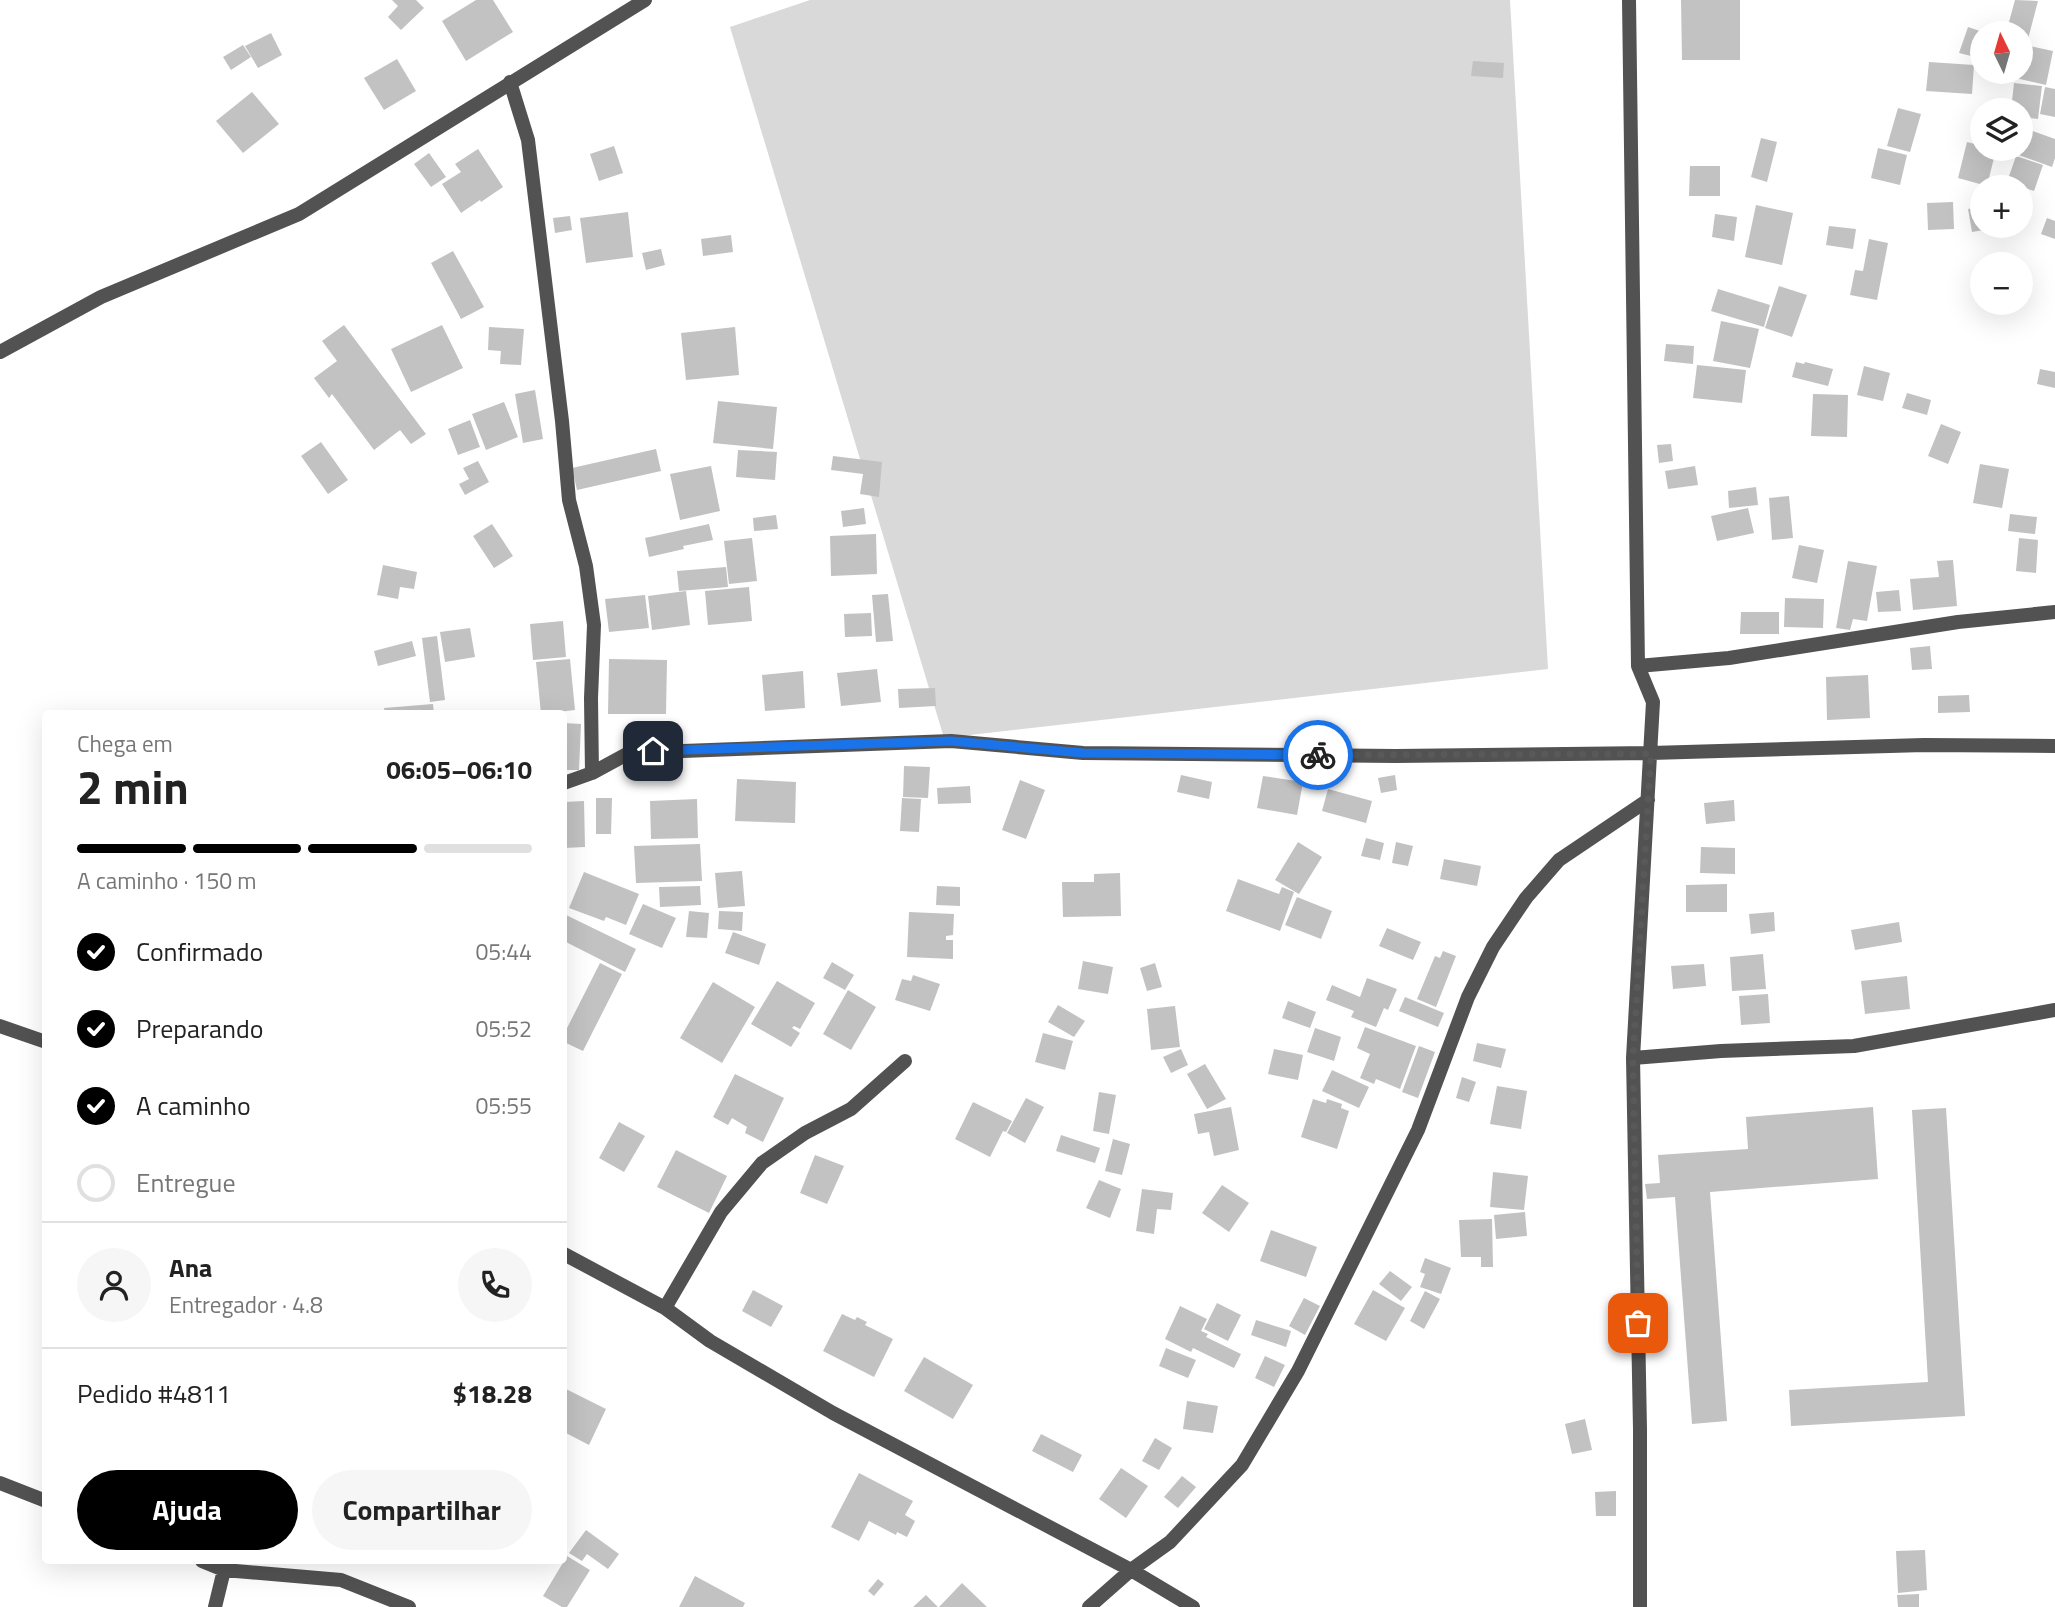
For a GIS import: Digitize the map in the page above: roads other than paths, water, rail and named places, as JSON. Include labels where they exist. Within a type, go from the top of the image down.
[{"type":"street","points":[[0,352],[101,297],[299,214],[645,0]]},
{"type":"street","points":[[1629,0],[1638,666],[1653,702],[1633,1058],[1640,1429],[1640,1607]]},
{"type":"street","points":[[510,82],[528,140],[569,500],[586,566],[594,625],[592,773]]},
{"type":"street","points":[[1638,666],[1729,658],[1958,622],[2055,612]]},
{"type":"street","points":[[567,782],[592,773],[629,752],[951,741],[1083,753],[1396,756],[2055,746]]},
{"type":"street","points":[[1089,1607],[1131,1570],[1170,1542],[1242,1465],[1298,1371],[1418,1130],[1468,997],[1493,947],[1526,898],[1559,860],[1648,800]]},
{"type":"street","points":[[1633,1058],[1854,1045],[2055,1010]]},
{"type":"street","points":[[0,1026],[42,1041]]},
{"type":"street","points":[[665,1308],[721,1212],[762,1163],[805,1133],[851,1109],[905,1061]]},
{"type":"street","points":[[567,1256],[665,1308],[710,1341],[833,1413],[1131,1570],[1193,1607]]},
{"type":"street","points":[[0,1483],[42,1499]]},
{"type":"street","points":[[211,1564],[224,1570],[341,1580],[409,1607]]},
{"type":"street","points":[[215,1607],[224,1570]]}]
